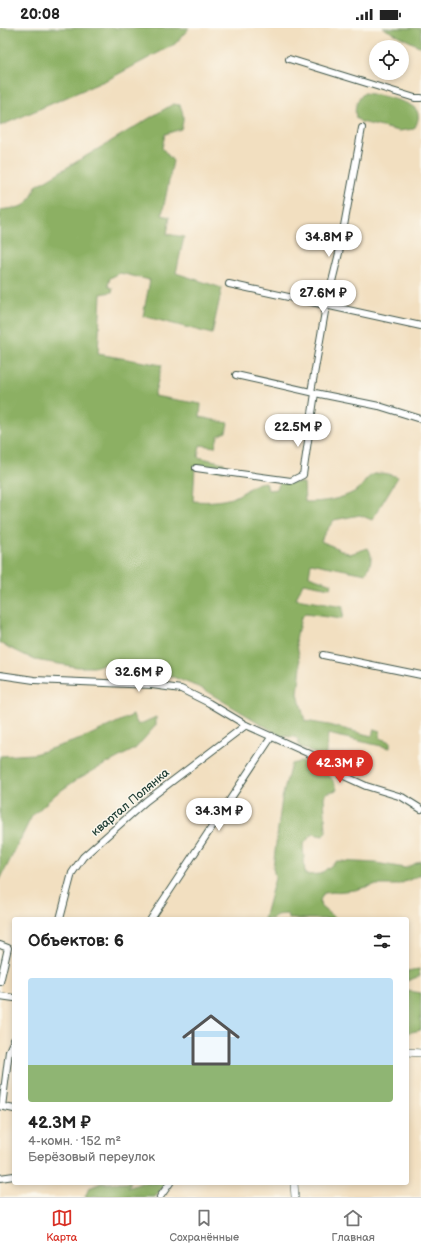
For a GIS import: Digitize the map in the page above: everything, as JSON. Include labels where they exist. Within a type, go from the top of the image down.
[{"type":"main road","points":[[409,1052],[421,1053]]},
{"type":"main road","points":[[294,1185],[296,1197]]},
{"type":"street","points":[[289,59],[376,86],[421,98]]},
{"type":"street","points":[[196,468],[291,481],[300,478],[303,472],[326,306],[339,254],[362,128]]},
{"type":"street","points":[[229,284],[421,326]]},
{"type":"street","points":[[236,375],[421,416]]},
{"type":"street","points":[[323,655],[421,675]]},
{"type":"street","points":[[0,675],[34,680],[166,686],[181,689],[204,700],[246,725],[323,760],[342,775],[366,786],[402,797],[421,809]]},
{"type":"street","name":"квартал Полянка","points":[[61,917],[72,872],[83,857],[146,801],[246,725]]},
{"type":"street","points":[[152,917],[272,736]]},
{"type":"street","points":[[0,945],[8,948],[0,982]]},
{"type":"street","points":[[0,996],[12,998]]},
{"type":"street","points":[[12,1044],[9,1051],[1,1106],[12,1109]]},
{"type":"street","points":[[0,1178],[12,1176]]},
{"type":"street","points":[[160,1197],[169,1185]]},
{"type":"green space","points":[[0,28],[189,28],[175,44],[111,78],[0,126]]},
{"type":"green space","points":[[383,28],[421,28],[421,47]]},
{"type":"green space","points":[[364,93],[401,101],[414,107],[417,111],[418,118],[414,129],[399,131],[361,122],[356,118],[355,111],[357,102]]},
{"type":"green space","points":[[173,104],[180,105],[183,120],[181,129],[165,134],[162,148],[173,161],[162,215],[170,217],[167,234],[184,237],[176,273],[222,288],[212,334],[143,316],[150,280],[120,273],[110,278],[108,286],[113,289],[112,292],[101,294],[98,354],[162,365],[154,396],[201,404],[200,417],[228,423],[226,432],[218,436],[215,447],[200,445],[198,457],[224,463],[224,471],[195,467],[193,501],[225,500],[237,496],[255,484],[266,482],[268,490],[277,489],[280,482],[304,483],[305,502],[325,501],[344,497],[356,491],[369,477],[373,475],[381,473],[398,477],[372,520],[360,515],[334,520],[321,541],[350,554],[368,548],[371,558],[366,574],[311,563],[309,576],[332,584],[330,588],[303,583],[296,599],[343,607],[342,619],[305,614],[301,618],[296,639],[301,666],[298,694],[305,721],[329,725],[372,736],[374,729],[380,731],[380,738],[390,742],[390,748],[328,734],[325,759],[299,746],[298,740],[295,737],[281,736],[201,688],[173,677],[146,676],[130,666],[107,663],[94,667],[77,667],[35,660],[0,643],[0,210],[24,206],[33,194],[36,186]]},
{"type":"green space","points":[[133,715],[138,725],[156,717],[156,725],[135,749],[79,778],[56,794],[32,816],[0,880],[0,756],[34,754],[81,739]]},
{"type":"green space","points":[[309,760],[330,776],[336,785],[337,790],[326,793],[324,797],[326,831],[323,836],[312,834],[303,845],[305,875],[320,874],[337,861],[376,863],[405,868],[421,861],[421,875],[397,885],[373,885],[355,890],[324,893],[320,900],[321,907],[334,917],[288,917],[287,914],[276,915],[274,917],[265,917],[275,878],[273,867],[282,798],[291,764]]},
{"type":"green space","points":[[419,969],[420,976],[409,980],[409,971]]},
{"type":"green space","points":[[409,991],[421,993],[421,1030],[409,1033]]},
{"type":"green space","points":[[96,1185],[130,1185],[128,1188],[136,1185],[165,1185],[155,1197],[85,1197],[89,1188]]}]
